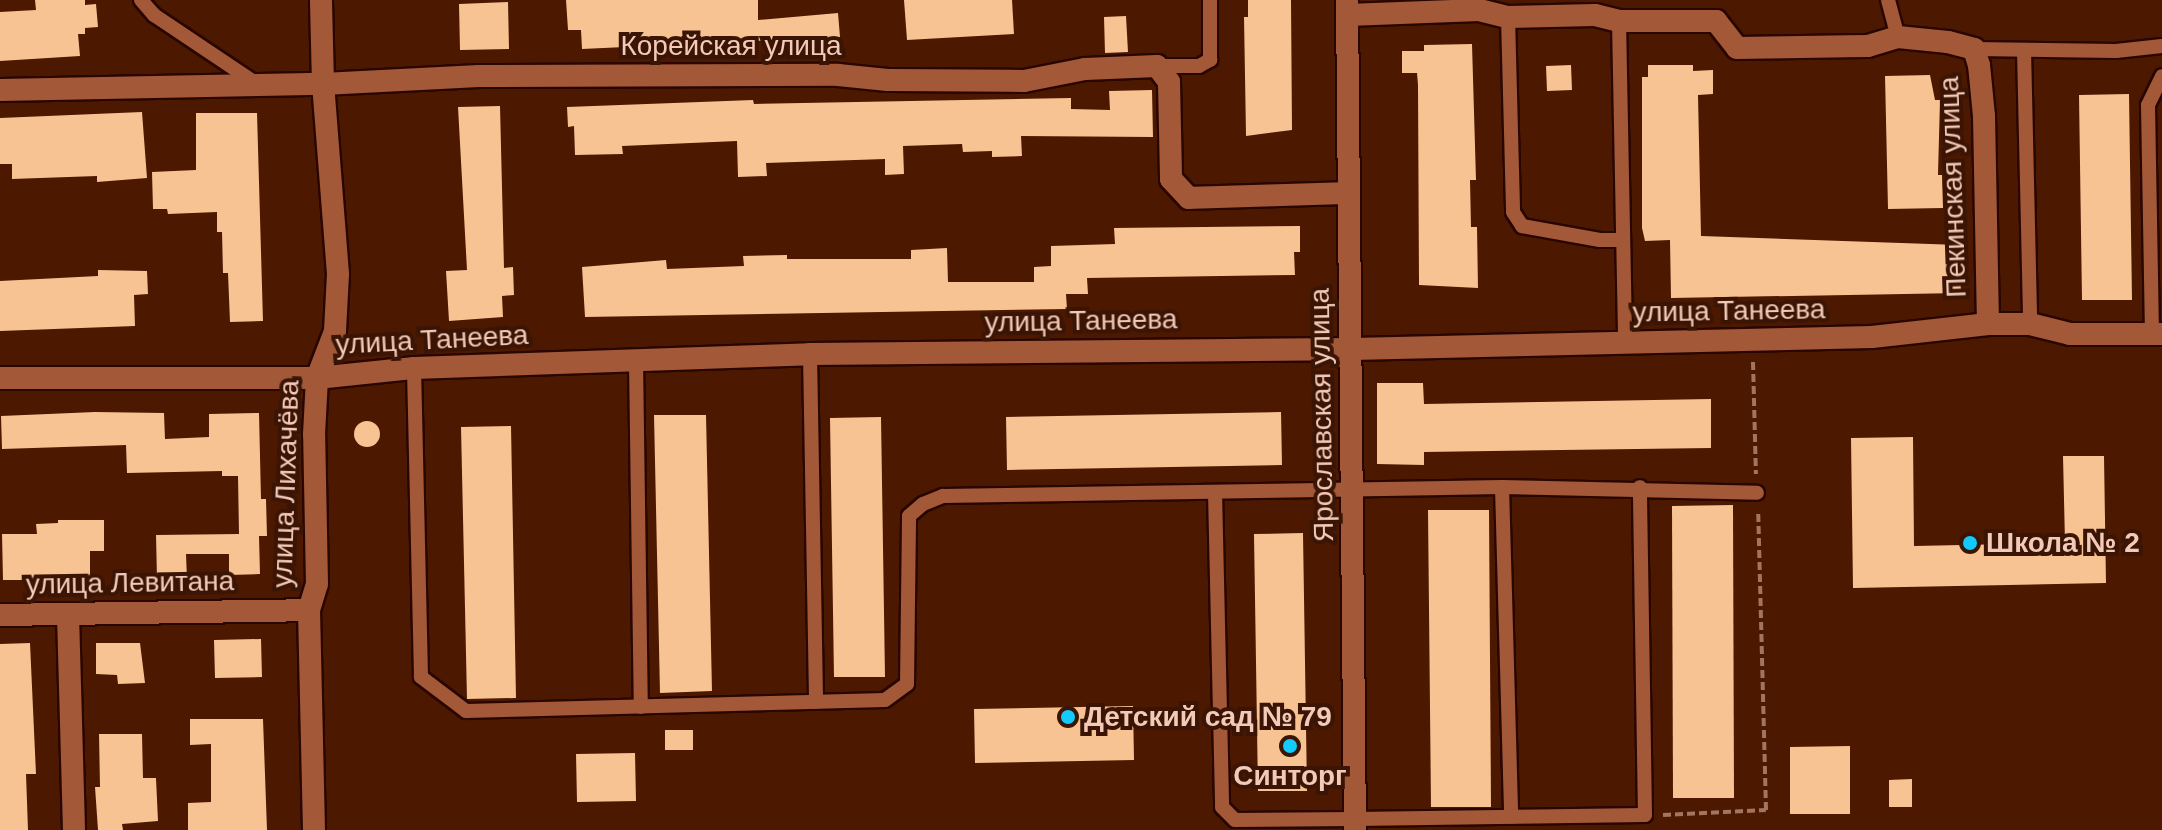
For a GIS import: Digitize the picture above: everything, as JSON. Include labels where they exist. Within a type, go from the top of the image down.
[{"type":"street","name":"улица Лихачёва","points":[[314,830],[309,610],[317,584],[314,434],[317,378],[335,331],[338,274],[323,84],[321,0]]},
{"type":"street","points":[[1348,8],[1479,10],[1508,17],[1595,15],[1619,21],[1716,21],[1737,48],[1868,46],[1898,37],[1948,42],[1974,49]]},
{"type":"street","name":"Ярославская улица","points":[[1348,8],[1355,825]]},
{"type":"street","name":"Пекинская улица","points":[[1974,49],[1979,65],[1984,116],[1988,324]]},
{"type":"street","name":"Корейская улица","points":[[0,90],[261,86],[479,76],[838,75],[888,80],[1024,81],[1085,69],[1157,66]]},
{"type":"street","points":[[1157,66],[1169,82],[1171,179],[1189,198],[1349,193]]},
{"type":"street","name":"улица Танеева","points":[[0,378],[317,378],[414,368],[810,354],[1352,349],[1872,337],[1988,324],[2030,324],[2070,334],[2157,334]]},
{"type":"street","name":"улица Левитана","points":[[0,615],[309,610]]},
{"type":"street","points":[[68,615],[74,830]]},
{"type":"lane","points":[[141,0],[154,15],[261,86]]},
{"type":"lane","points":[[1157,66],[1199,66],[1210,60],[1210,0]]},
{"type":"lane","points":[[1888,0],[1898,37]]},
{"type":"lane","points":[[1508,17],[1513,212],[1522,226],[1600,240],[1623,240]]},
{"type":"lane","points":[[1619,21],[1625,343]]},
{"type":"lane","points":[[1974,49],[2116,51],[2162,46]]},
{"type":"lane","points":[[2024,50],[2030,324]]},
{"type":"lane","points":[[2157,334],[2156,233],[2148,105],[2162,76]]},
{"type":"lane","points":[[810,354],[816,702]]},
{"type":"lane","points":[[636,361],[641,707]]},
{"type":"lane","points":[[414,368],[421,677],[466,711],[885,700],[907,684],[909,516],[923,504],[943,496],[1502,487],[1640,487],[1757,493]]},
{"type":"lane","points":[[1502,487],[1511,817]]},
{"type":"lane","points":[[1215,492],[1222,807],[1235,820],[1355,825],[1511,817],[1645,815],[1640,487]]},
{"type":"path","points":[[1645,815],[1766,810],[1752,340]]},
{"type":"building","points":[[35,0],[85,0],[85,5],[96,4],[98,27],[85,28],[85,34],[78,34],[80,56],[0,61],[0,12],[36,10]]},
{"type":"building","points":[[566,0],[758,0],[758,20],[838,13],[840,37],[582,49],[581,30],[568,30]]},
{"type":"building","points":[[904,0],[1012,0],[1014,34],[907,40]]},
{"type":"building","points":[[1248,0],[1291,0],[1292,130],[1246,136],[1244,17],[1248,17]]},
{"type":"building","points":[[508,2],[509,49],[460,50],[459,4]]},
{"type":"building","points":[[1126,16],[1128,52],[1105,53],[1104,17]]},
{"type":"building","points":[[1472,44],[1476,180],[1470,180],[1471,227],[1477,227],[1478,288],[1419,285],[1418,85],[1417,73],[1402,73],[1402,51],[1424,51],[1424,45]]},
{"type":"building","points":[[1571,65],[1572,90],[1547,91],[1546,66]]},
{"type":"building","points":[[1648,65],[1693,65],[1693,71],[1713,70],[1713,94],[1698,95],[1701,236],[1959,245],[1961,293],[1671,298],[1670,240],[1645,241],[1642,228],[1642,77],[1648,77]]},
{"type":"building","points":[[1930,75],[1935,100],[1940,100],[1938,175],[1942,175],[1943,208],[1888,209],[1885,76]]},
{"type":"building","points":[[1152,90],[1153,137],[1021,136],[1022,156],[992,157],[992,151],[963,152],[962,144],[903,146],[904,174],[885,175],[885,159],[766,163],[767,176],[738,177],[737,141],[622,146],[623,154],[575,155],[574,126],[568,127],[567,107],[753,100],[754,104],[1071,98],[1071,109],[1110,110],[1109,91]]},
{"type":"building","points":[[2129,94],[2132,300],[2082,300],[2079,95]]},
{"type":"building","points":[[500,106],[504,268],[513,267],[514,295],[502,296],[503,317],[449,321],[446,271],[467,270],[458,107]]},
{"type":"building","points":[[142,112],[147,178],[97,182],[97,176],[12,179],[12,164],[0,164],[0,118]]},
{"type":"building","points":[[196,113],[257,113],[263,321],[230,322],[228,273],[223,273],[222,232],[217,232],[217,212],[168,214],[167,209],[153,209],[152,172],[196,170]]},
{"type":"building","points":[[1300,226],[1300,252],[1294,252],[1295,275],[1087,278],[1088,294],[1066,294],[1067,309],[585,317],[582,267],[666,260],[667,269],[744,266],[743,256],[911,259],[911,250],[947,248],[948,282],[1034,282],[1034,267],[1051,266],[1051,246],[1115,244],[1114,228]]},
{"type":"building","points":[[98,270],[147,271],[148,294],[134,295],[135,326],[0,331],[0,281],[98,276]]},
{"type":"building","points":[[1377,383],[1423,383],[1424,404],[1711,399],[1711,448],[1424,452],[1424,465],[1377,464]]},
{"type":"building","points":[[1281,412],[1282,465],[1007,470],[1006,417]]},
{"type":"building","points":[[164,413],[165,439],[209,437],[209,414],[259,413],[261,499],[266,499],[267,536],[259,536],[260,574],[229,575],[229,554],[186,554],[187,579],[157,579],[156,535],[239,534],[238,476],[222,476],[222,471],[127,473],[126,445],[2,449],[1,416]]},
{"type":"building","points":[[654,415],[706,415],[712,691],[660,693]]},
{"type":"building","points":[[881,417],[885,677],[834,677],[830,418]]},
{"type":"building","points":[[367,421],[376,425],[380,434],[376,443],[367,447],[358,443],[354,434],[358,425]]},
{"type":"building","points":[[511,426],[516,698],[467,699],[461,427]]},
{"type":"building","points":[[1913,437],[1914,546],[2065,543],[2063,456],[2104,456],[2106,583],[1853,588],[1851,438]]},
{"type":"building","points":[[1733,505],[1734,798],[1673,798],[1672,506]]},
{"type":"building","points":[[1428,510],[1489,510],[1491,807],[1431,807]]},
{"type":"building","points":[[58,520],[104,520],[104,551],[90,551],[90,580],[3,580],[2,534],[37,534],[36,524],[58,523]]},
{"type":"building","points":[[1303,533],[1307,791],[1258,791],[1254,534]]},
{"type":"building","points":[[261,639],[262,677],[215,678],[214,640]]},
{"type":"building","points":[[30,643],[36,774],[26,774],[28,830],[0,830],[0,644]]},
{"type":"building","points":[[96,643],[140,643],[145,683],[118,684],[117,675],[96,674]]},
{"type":"building","points":[[1133,706],[1134,760],[975,763],[974,709]]},
{"type":"building","points":[[190,719],[263,719],[267,830],[188,830],[188,803],[211,802],[211,744],[190,745]]},
{"type":"building","points":[[665,730],[693,730],[693,750],[665,750]]},
{"type":"building","points":[[99,734],[142,734],[143,778],[156,778],[158,821],[122,824],[123,830],[98,830],[95,787],[100,787]]},
{"type":"building","points":[[1850,746],[1850,814],[1790,814],[1790,747]]},
{"type":"building","points":[[635,753],[636,801],[577,802],[576,754]]},
{"type":"building","points":[[1912,779],[1912,807],[1889,807],[1889,780]]},
{"type":"place","name":"Школа № 2","points":[[1970,543]]},
{"type":"place","name":"Детский сад № 79","points":[[1068,717]]},
{"type":"place","name":"Синторг","points":[[1290,746]]}]
